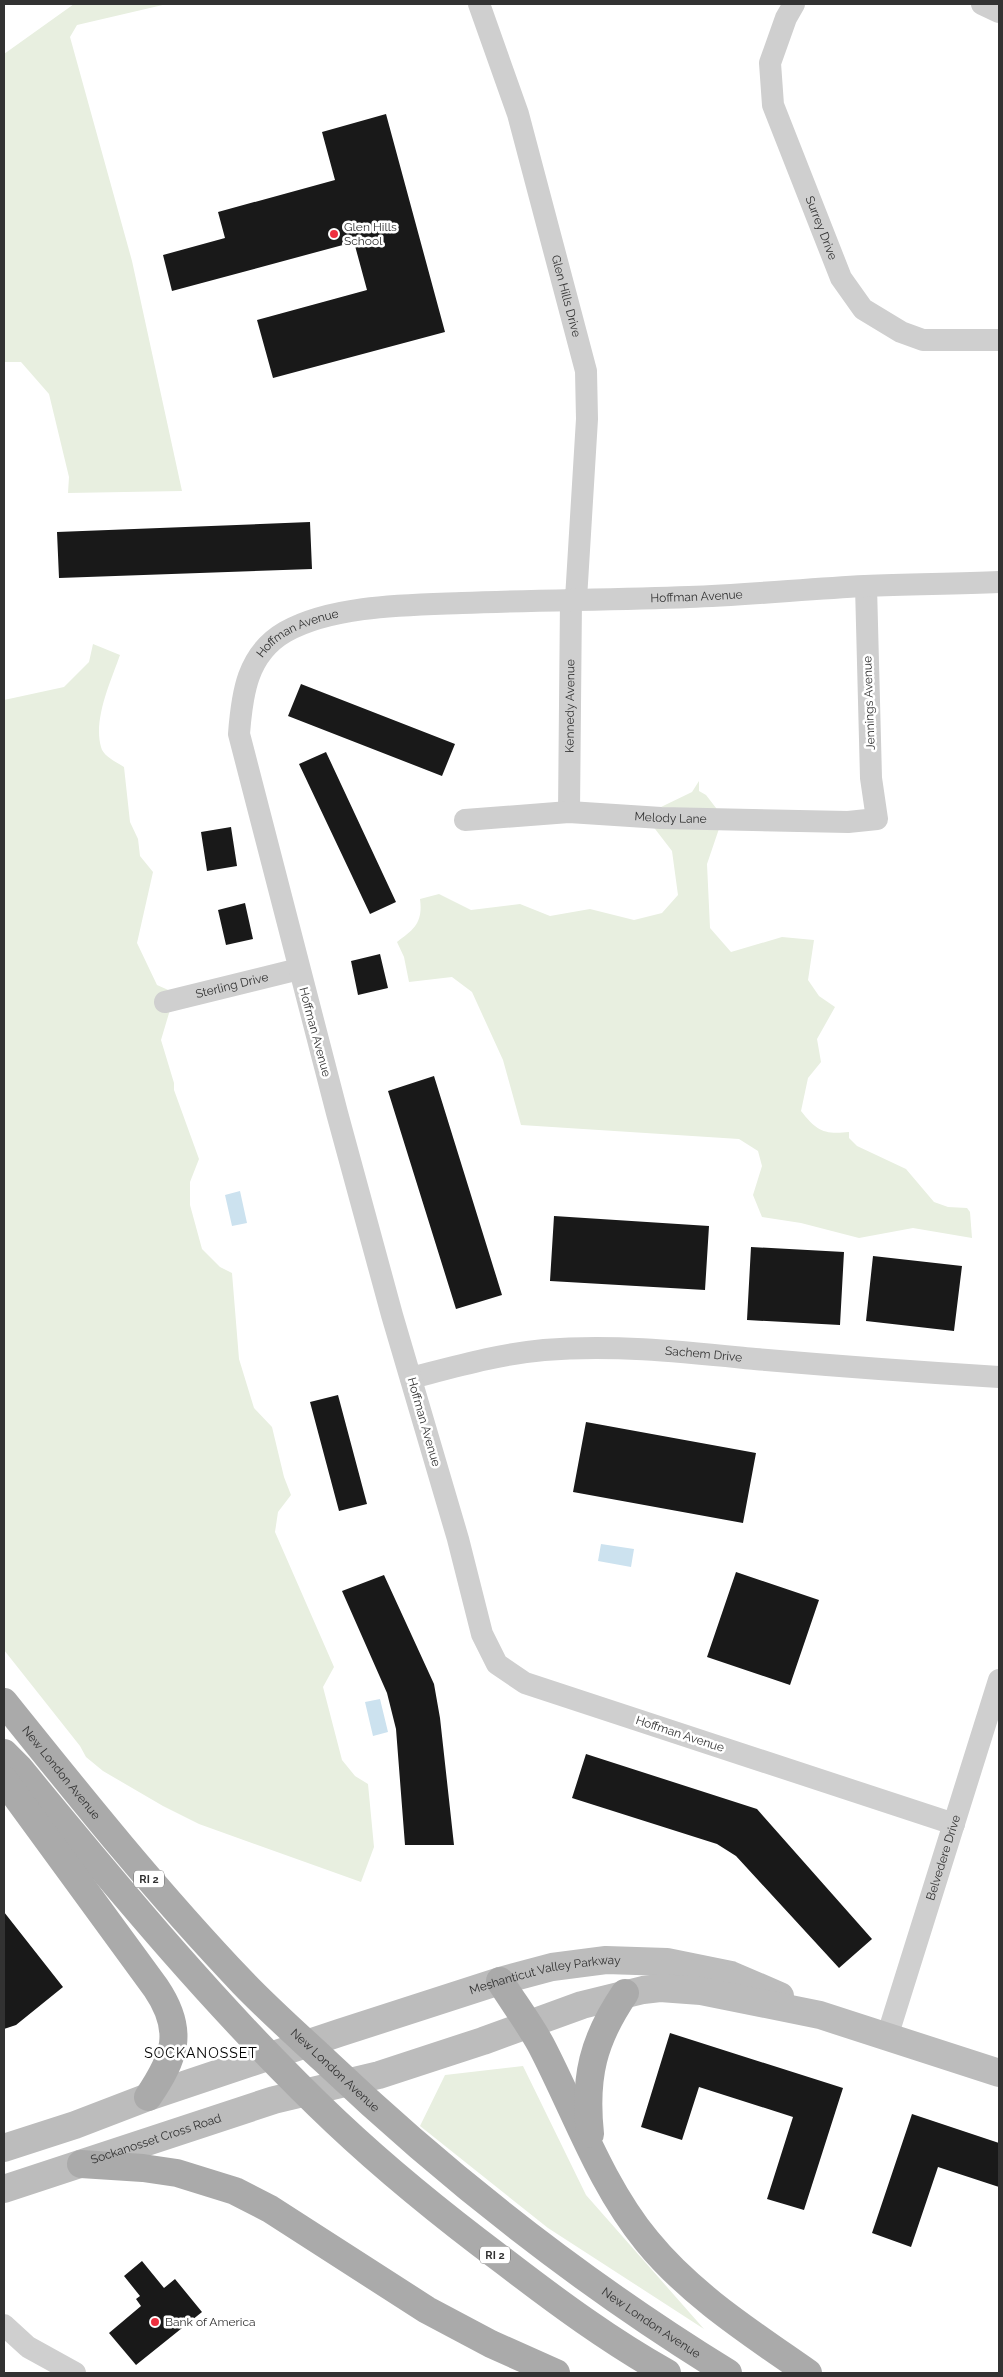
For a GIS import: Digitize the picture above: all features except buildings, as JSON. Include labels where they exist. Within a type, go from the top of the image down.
[{"type":"main road","name":"New London Avenue","points":[[4,1702],[136,1866],[244,1984],[348,2083],[430,2156],[536,2242],[638,2315],[728,2373]]},
{"type":"main road","name":"RI 2","points":[[4,1753],[19,1768],[167,1946],[308,2093],[381,2162],[486,2248],[596,2328],[667,2373]]},
{"type":"main road","points":[[4,1780],[156,1988],[170,2011],[175,2033],[170,2057],[148,2097]]},
{"type":"main road","points":[[500,1980],[540,2044],[591,2148],[630,2217],[665,2262],[726,2315],[808,2373]]},
{"type":"main road","points":[[591,2148],[588,2114],[591,2063],[602,2031],[624,1993]]},
{"type":"main road","points":[[81,2164],[143,2168],[178,2173],[235,2191],[270,2209],[428,2310],[491,2344],[556,2373]]},
{"type":"street","name":"Glen Hills Drive","points":[[479,4],[518,114],[586,372],[587,419],[574,599]]},
{"type":"street","name":"Surrey Drive","points":[[794,4],[786,18],[770,64],[773,105],[841,278],[851,295],[863,309],[884,323],[923,340],[999,340]]},
{"type":"street","points":[[982,4],[999,12]]},
{"type":"street","name":"Hoffman Avenue","points":[[954,1824],[525,1683],[497,1664],[482,1634],[458,1539],[392,1315],[299,969],[240,734],[242,698],[246,680],[257,658],[273,640],[296,626],[366,609],[574,599],[688,597],[866,586],[999,582]]},
{"type":"street","name":"Jennings Avenue","points":[[866,586],[871,778],[877,819]]},
{"type":"street","name":"Kennedy Avenue","points":[[569,812],[574,599]]},
{"type":"street","name":"Melody Lane","points":[[465,820],[569,812],[661,818],[848,822],[877,819]]},
{"type":"street","name":"Sterling Drive","points":[[165,1002],[299,969]]},
{"type":"street","name":"Sachem Drive","points":[[411,1378],[483,1360],[542,1350],[587,1348],[646,1349],[999,1377]]},
{"type":"street","name":"Belvedere Drive","points":[[888,2037],[999,1680]]},
{"type":"street","name":"Meshanticut Valley Parkway","points":[[272,2056],[500,1980],[577,1963],[631,1960],[667,1962],[731,1975],[820,2015],[999,2073]]},
{"type":"street","name":"Meshanticut Valley Parkway","points":[[308,2093],[348,2083],[483,2041],[582,2004],[624,1993],[660,1988],[681,1989],[722,1995],[820,2015]]},
{"type":"street","points":[[4,2148],[272,2056]]},
{"type":"street","name":"Sockanosset Cross Road","points":[[4,2189],[274,2100],[308,2093]]},
{"type":"street","points":[[4,2325],[28,2347],[75,2373]]},
{"type":"green space","points":[[74,4],[167,4],[77,25],[70,37],[132,261],[182,491],[68,493],[69,477],[49,394],[21,362],[4,362],[4,54]]},
{"type":"green space","points":[[93,644],[120,655],[104,700],[99,724],[99,736],[104,753],[124,767],[130,822],[138,839],[140,856],[153,872],[137,943],[157,985],[175,993],[161,1040],[174,1083],[174,1090],[199,1159],[190,1182],[190,1205],[202,1249],[220,1267],[232,1273],[239,1359],[254,1408],[272,1427],[284,1477],[291,1495],[278,1512],[275,1532],[334,1667],[323,1687],[342,1760],[355,1776],[368,1784],[374,1847],[361,1882],[199,1824],[163,1806],[103,1771],[86,1757],[80,1746],[4,1650],[4,700],[64,687],[89,662]]},
{"type":"green space","points":[[699,781],[699,791],[706,795],[723,817],[707,864],[710,928],[731,952],[782,937],[814,940],[808,980],[819,996],[835,1007],[817,1039],[821,1062],[808,1078],[801,1111],[811,1123],[821,1130],[833,1133],[849,1132],[849,1138],[857,1146],[906,1169],[934,1202],[948,1207],[967,1208],[970,1212],[972,1238],[913,1228],[859,1238],[801,1223],[762,1217],[753,1195],[762,1166],[758,1151],[739,1139],[521,1125],[503,1060],[472,992],[452,977],[409,982],[404,957],[397,942],[413,929],[419,919],[420,899],[439,894],[471,910],[520,904],[550,916],[590,909],[634,920],[662,913],[678,895],[672,851],[642,812],[661,807],[692,792]]},
{"type":"green space","points":[[523,2066],[586,2195],[704,2329],[548,2228],[420,2126],[445,2075]]},
{"type":"water","points":[[240,1191],[247,1223],[232,1226],[225,1195]]},
{"type":"water","points":[[601,1544],[634,1549],[631,1567],[598,1561]]},
{"type":"water","points":[[380,1699],[388,1732],[373,1736],[365,1702]]},
{"type":"place","name":"Glen Hills School","points":[[334,234]]},
{"type":"place","name":"Bank of America","points":[[155,2322]]},
{"type":"district","name":"SOCKANOSSET","points":[[201,2053]]}]
